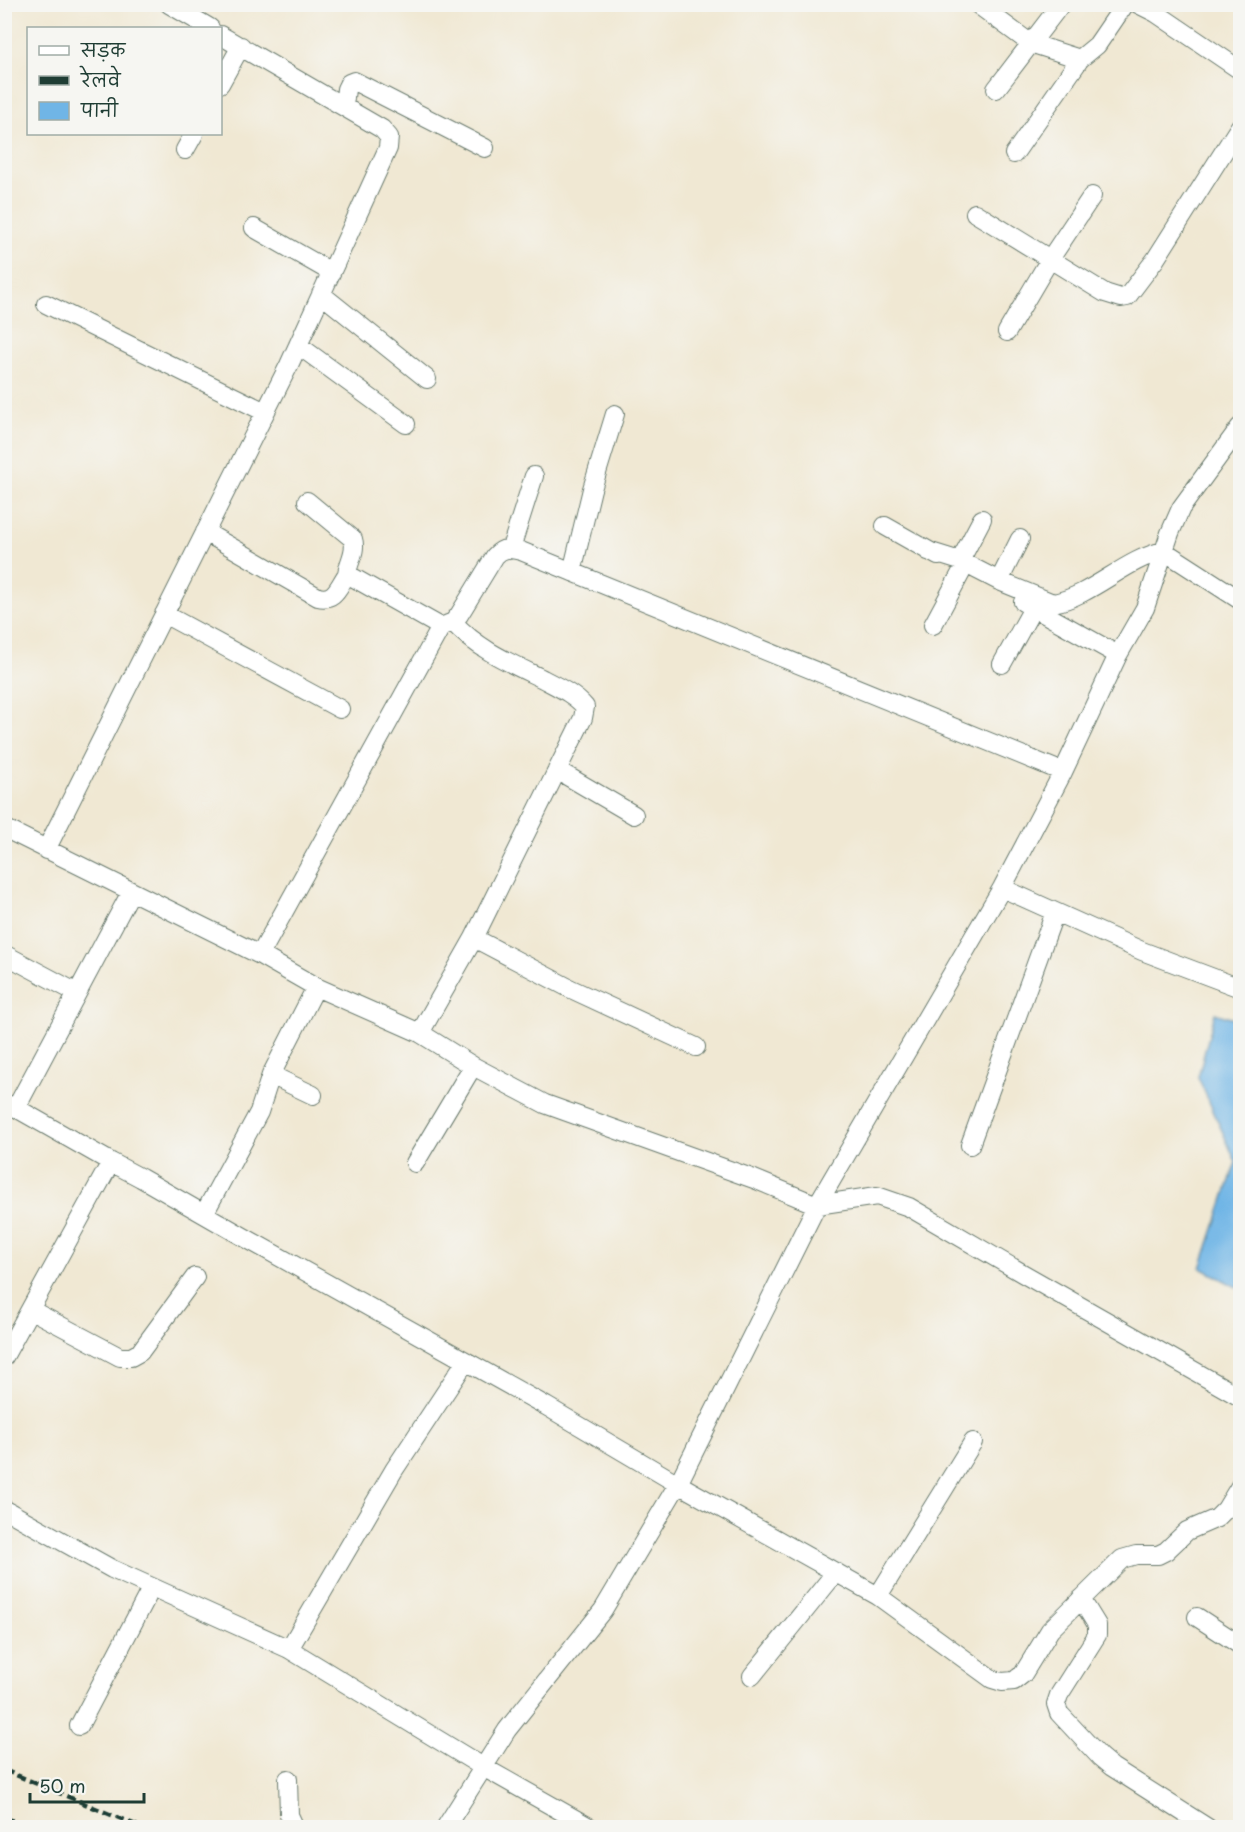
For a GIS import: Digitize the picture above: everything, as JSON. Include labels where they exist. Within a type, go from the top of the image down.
[{"type":"street","points":[[169,4],[208,27]]},
{"type":"street","points":[[977,4],[1030,43],[1080,59]]},
{"type":"street","points":[[996,89],[1061,4]]},
{"type":"street","points":[[1014,154],[1080,59],[1097,45],[1125,4]]},
{"type":"street","points":[[1138,4],[1240,70]]},
{"type":"street","points":[[46,850],[298,345],[388,148],[389,137],[382,129],[222,35]]},
{"type":"street","points":[[222,80],[241,46]]},
{"type":"street","points":[[344,106],[346,89],[349,83],[354,81],[485,148]]},
{"type":"street","points":[[975,213],[1113,297],[1126,297],[1155,260],[1240,126]]},
{"type":"street","points":[[185,150],[193,135]]},
{"type":"street","points":[[1007,332],[1050,259],[1092,196]]},
{"type":"street","points":[[254,228],[331,272]]},
{"type":"street","points":[[321,294],[427,379]]},
{"type":"street","points":[[46,304],[265,412]]},
{"type":"street","points":[[298,345],[406,424]]},
{"type":"street","points":[[572,572],[592,489],[615,414]]},
{"type":"street","points":[[445,1827],[507,1730],[603,1610],[678,1484],[817,1205],[1002,888],[1063,772],[1118,655],[1145,608],[1170,533],[1181,508],[1240,427]]},
{"type":"street","points":[[511,548],[534,476]]},
{"type":"street","points":[[205,532],[318,597],[326,599],[332,596],[347,574],[355,545],[353,539],[307,501]]},
{"type":"street","points":[[933,625],[982,519]]},
{"type":"street","points":[[885,526],[928,551],[1053,603],[1061,602],[1148,556],[1164,551]]},
{"type":"street","points":[[999,581],[1020,539]]},
{"type":"street","points":[[260,955],[447,624],[500,550],[511,548],[572,572],[1063,772]]},
{"type":"street","points":[[1164,551],[1240,600]]},
{"type":"street","points":[[962,565],[1118,655]]},
{"type":"street","points":[[347,574],[447,624],[482,648],[571,694],[585,707],[583,718],[474,938],[420,1033]]},
{"type":"street","points":[[1002,664],[1034,608]]},
{"type":"street","points":[[164,615],[340,709]]},
{"type":"street","points":[[557,770],[634,815]]},
{"type":"street","points":[[4,828],[260,955],[316,987],[420,1033],[473,1066],[545,1104],[754,1179],[817,1205],[877,1196],[909,1206],[1240,1397]]},
{"type":"street","points":[[1002,888],[1142,951],[1240,988]]},
{"type":"street","points":[[131,892],[77,993],[10,1106],[546,1406],[678,1484],[878,1596],[992,1679],[1002,1683],[1014,1680],[1023,1674],[1050,1630],[1122,1559],[1136,1555],[1158,1555],[1166,1551],[1187,1531],[1217,1518],[1226,1509],[1240,1486]]},
{"type":"street","points":[[969,1145],[1055,912]]},
{"type":"street","points":[[474,938],[569,988],[696,1047]]},
{"type":"street","points":[[4,954],[77,993]]},
{"type":"street","points":[[204,1214],[259,1112],[271,1075],[316,987]]},
{"type":"street","points":[[415,1163],[473,1066]]},
{"type":"street","points":[[271,1075],[313,1095]]},
{"type":"street","points":[[4,1357],[111,1162]]},
{"type":"street","points":[[31,1310],[120,1357],[131,1357],[140,1352],[195,1277]]},
{"type":"street","points":[[289,1649],[394,1470],[466,1361]]},
{"type":"street","points":[[878,1596],[973,1442]]},
{"type":"street","points":[[4,1509],[112,1569],[289,1649],[483,1767],[591,1827]]},
{"type":"street","points":[[752,1676],[836,1572]]},
{"type":"street","points":[[79,1726],[152,1587]]},
{"type":"street","points":[[1081,1599],[1096,1625],[1097,1635],[1059,1695],[1056,1704],[1059,1713],[1112,1767],[1208,1827]]},
{"type":"street","points":[[1197,1617],[1240,1645]]},
{"type":"street","points":[[288,1779],[289,1815],[295,1827]]},
{"type":"water","points":[[1215,1013],[1240,1021],[1240,1289],[1201,1268],[1236,1162],[1198,1077]]},
{"type":"railway","points":[[4,1770],[143,1828]]},
{"type":"railway","points":[[4,1817],[29,1828]]}]
